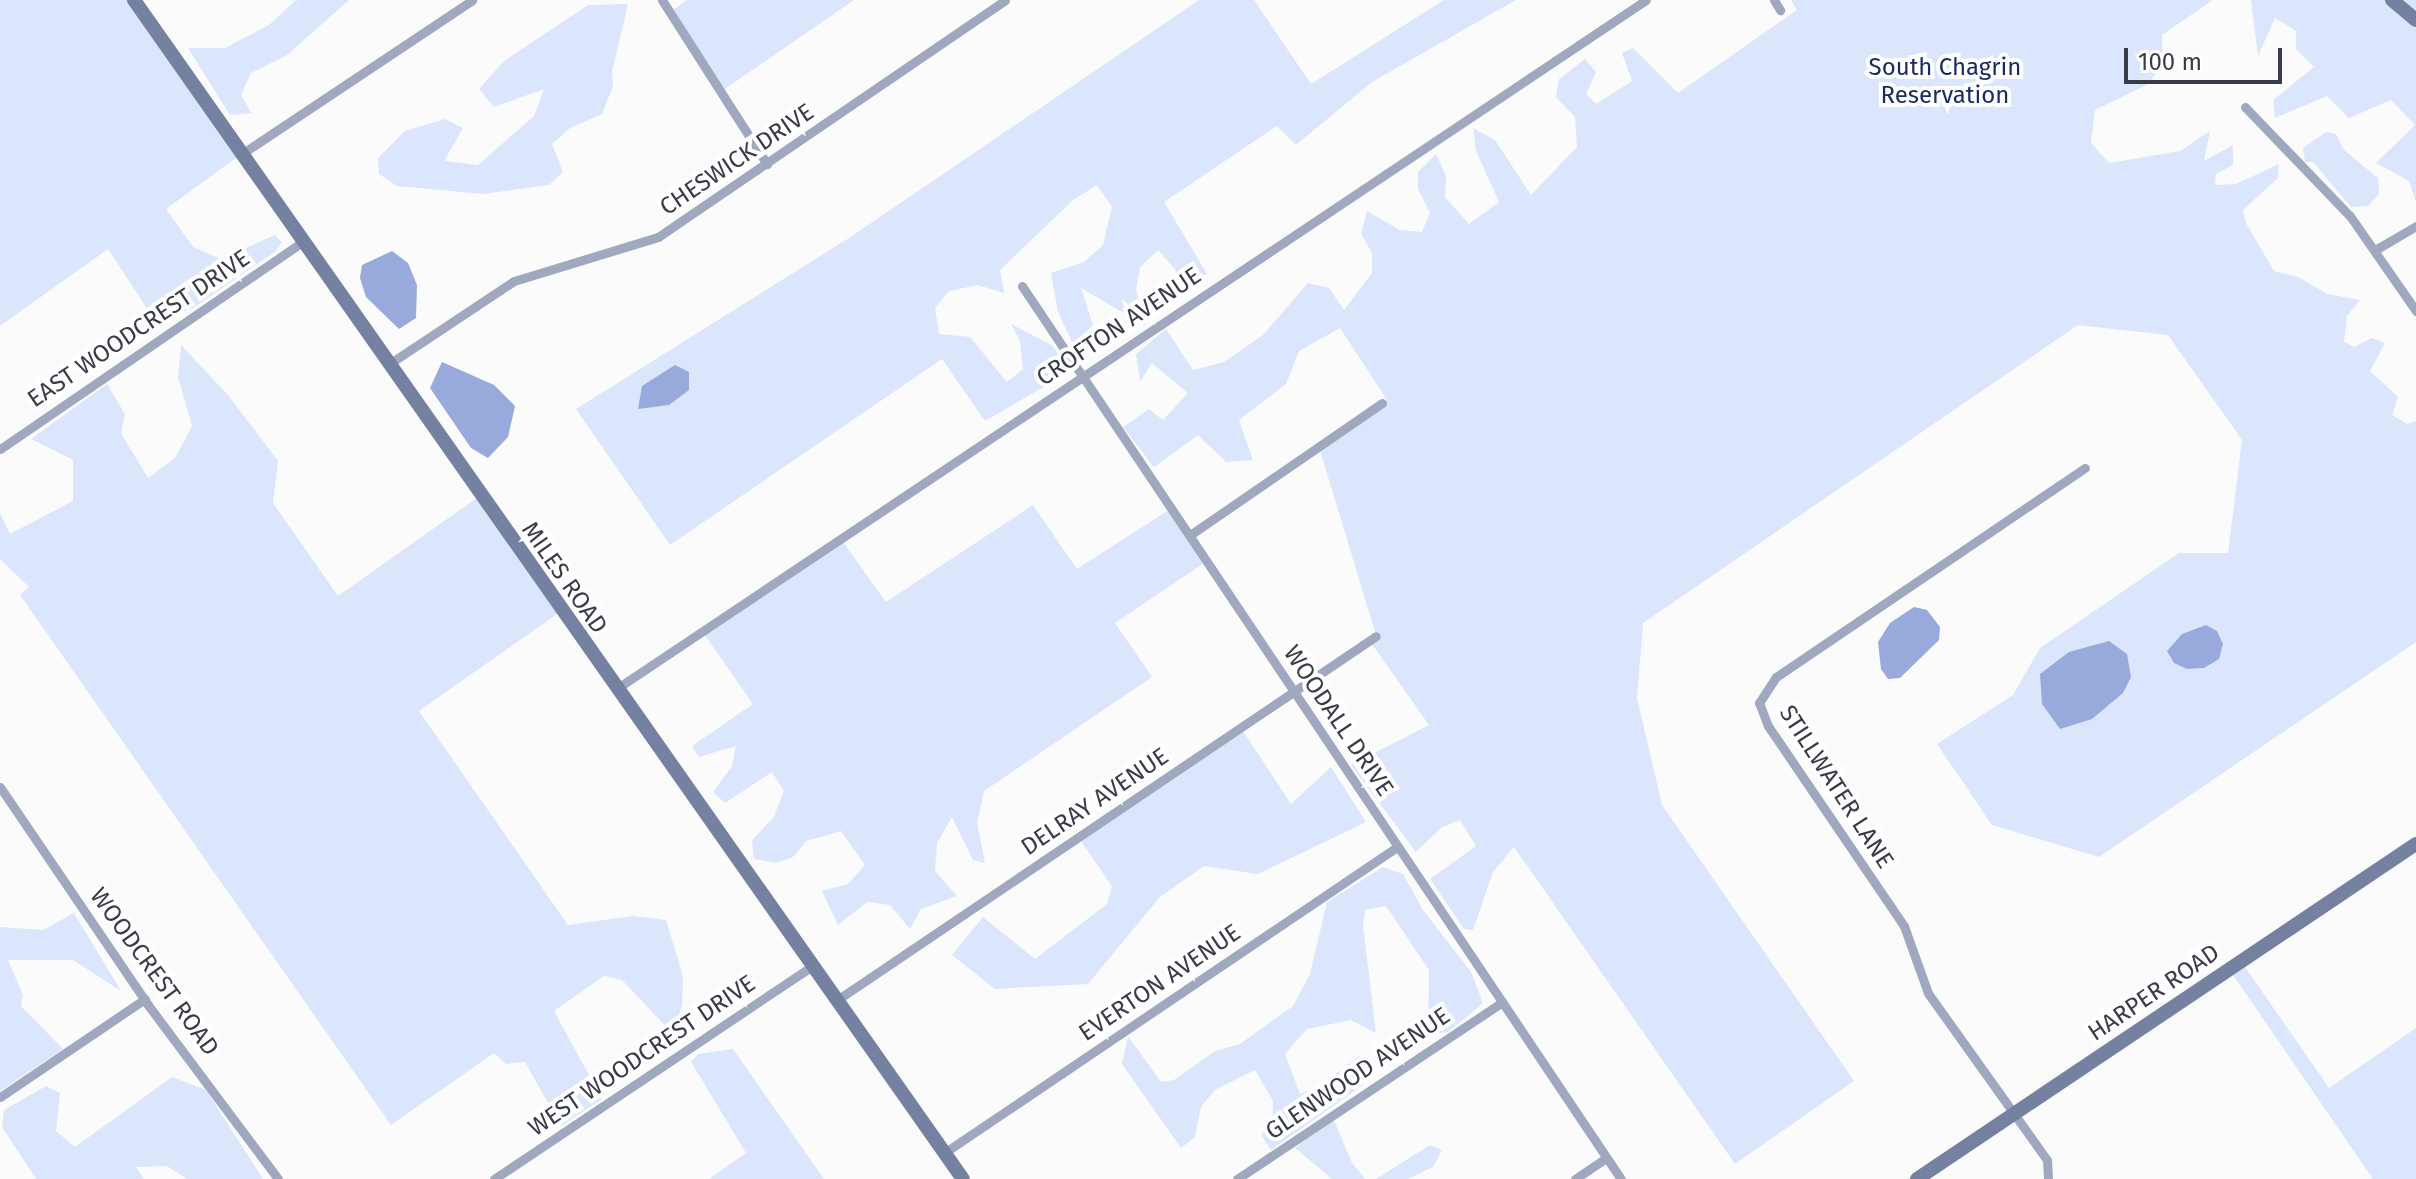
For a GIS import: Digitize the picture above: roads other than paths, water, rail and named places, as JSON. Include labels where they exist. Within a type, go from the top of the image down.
[{"type":"main road","name":"MILES ROAD","points":[[135,0],[301,243],[963,1179]]},
{"type":"main road","points":[[2392,0],[2416,20]]},
{"type":"main road","name":"HARPER ROAD","points":[[1917,1179],[2416,844]]},
{"type":"street","points":[[240,155],[472,0]]},
{"type":"street","points":[[662,0],[767,164]]},
{"type":"street","name":"CHESWICK DRIVE","points":[[389,364],[514,281],[658,237],[1005,0]]},
{"type":"street","name":"CROFTON AVENUE","points":[[616,689],[1646,0]]},
{"type":"street","points":[[1774,0],[1780,10]]},
{"type":"street","points":[[2245,107],[2350,216],[2416,311]]},
{"type":"street","points":[[2375,250],[2416,226]]},
{"type":"street","name":"EAST WOODCREST DRIVE","points":[[0,449],[301,243]]},
{"type":"street","name":"WOODALL DRIVE","points":[[1022,286],[1621,1179]]},
{"type":"street","points":[[1190,535],[1382,403]]},
{"type":"street","name":"STILLWATER LANE","points":[[2013,1115],[1928,993],[1904,926],[1768,726],[1759,703],[1776,677],[2085,468]]},
{"type":"street","name":"DELRAY AVENUE","points":[[837,1000],[1376,636]]},
{"type":"street","name":"WOODCREST ROAD","points":[[0,787],[145,999],[278,1179]]},
{"type":"street","name":"EVERTON AVENUE","points":[[944,1153],[1397,847]]},
{"type":"street","name":"WEST WOODCREST DRIVE","points":[[494,1179],[812,966]]},
{"type":"street","points":[[0,1097],[145,999]]},
{"type":"street","name":"GLENWOOD AVENUE","points":[[1237,1179],[1502,1002]]},
{"type":"street","points":[[2013,1115],[2047,1160],[2048,1179]]},
{"type":"street","points":[[1575,1179],[1606,1158]]},
{"type":"water","points":[[392,251],[408,263],[417,285],[416,318],[399,329],[366,297],[360,278],[362,265]]},
{"type":"water","points":[[442,362],[494,385],[515,406],[508,437],[488,458],[471,448],[430,388]]},
{"type":"water","points":[[675,365],[689,372],[689,390],[669,405],[638,409],[642,386]]},
{"type":"water","points":[[1914,607],[1927,610],[1940,627],[1939,640],[1900,678],[1888,679],[1881,669],[1878,642],[1890,623]]},
{"type":"water","points":[[2206,625],[2217,631],[2223,644],[2219,659],[2204,668],[2187,669],[2174,663],[2167,651],[2182,634]]},
{"type":"water","points":[[2109,641],[2127,654],[2131,677],[2123,693],[2092,719],[2060,729],[2042,704],[2040,674],[2069,652]]},
{"type":"park label","name":"South Chagrin Reservation","points":[[1945,82]]}]
